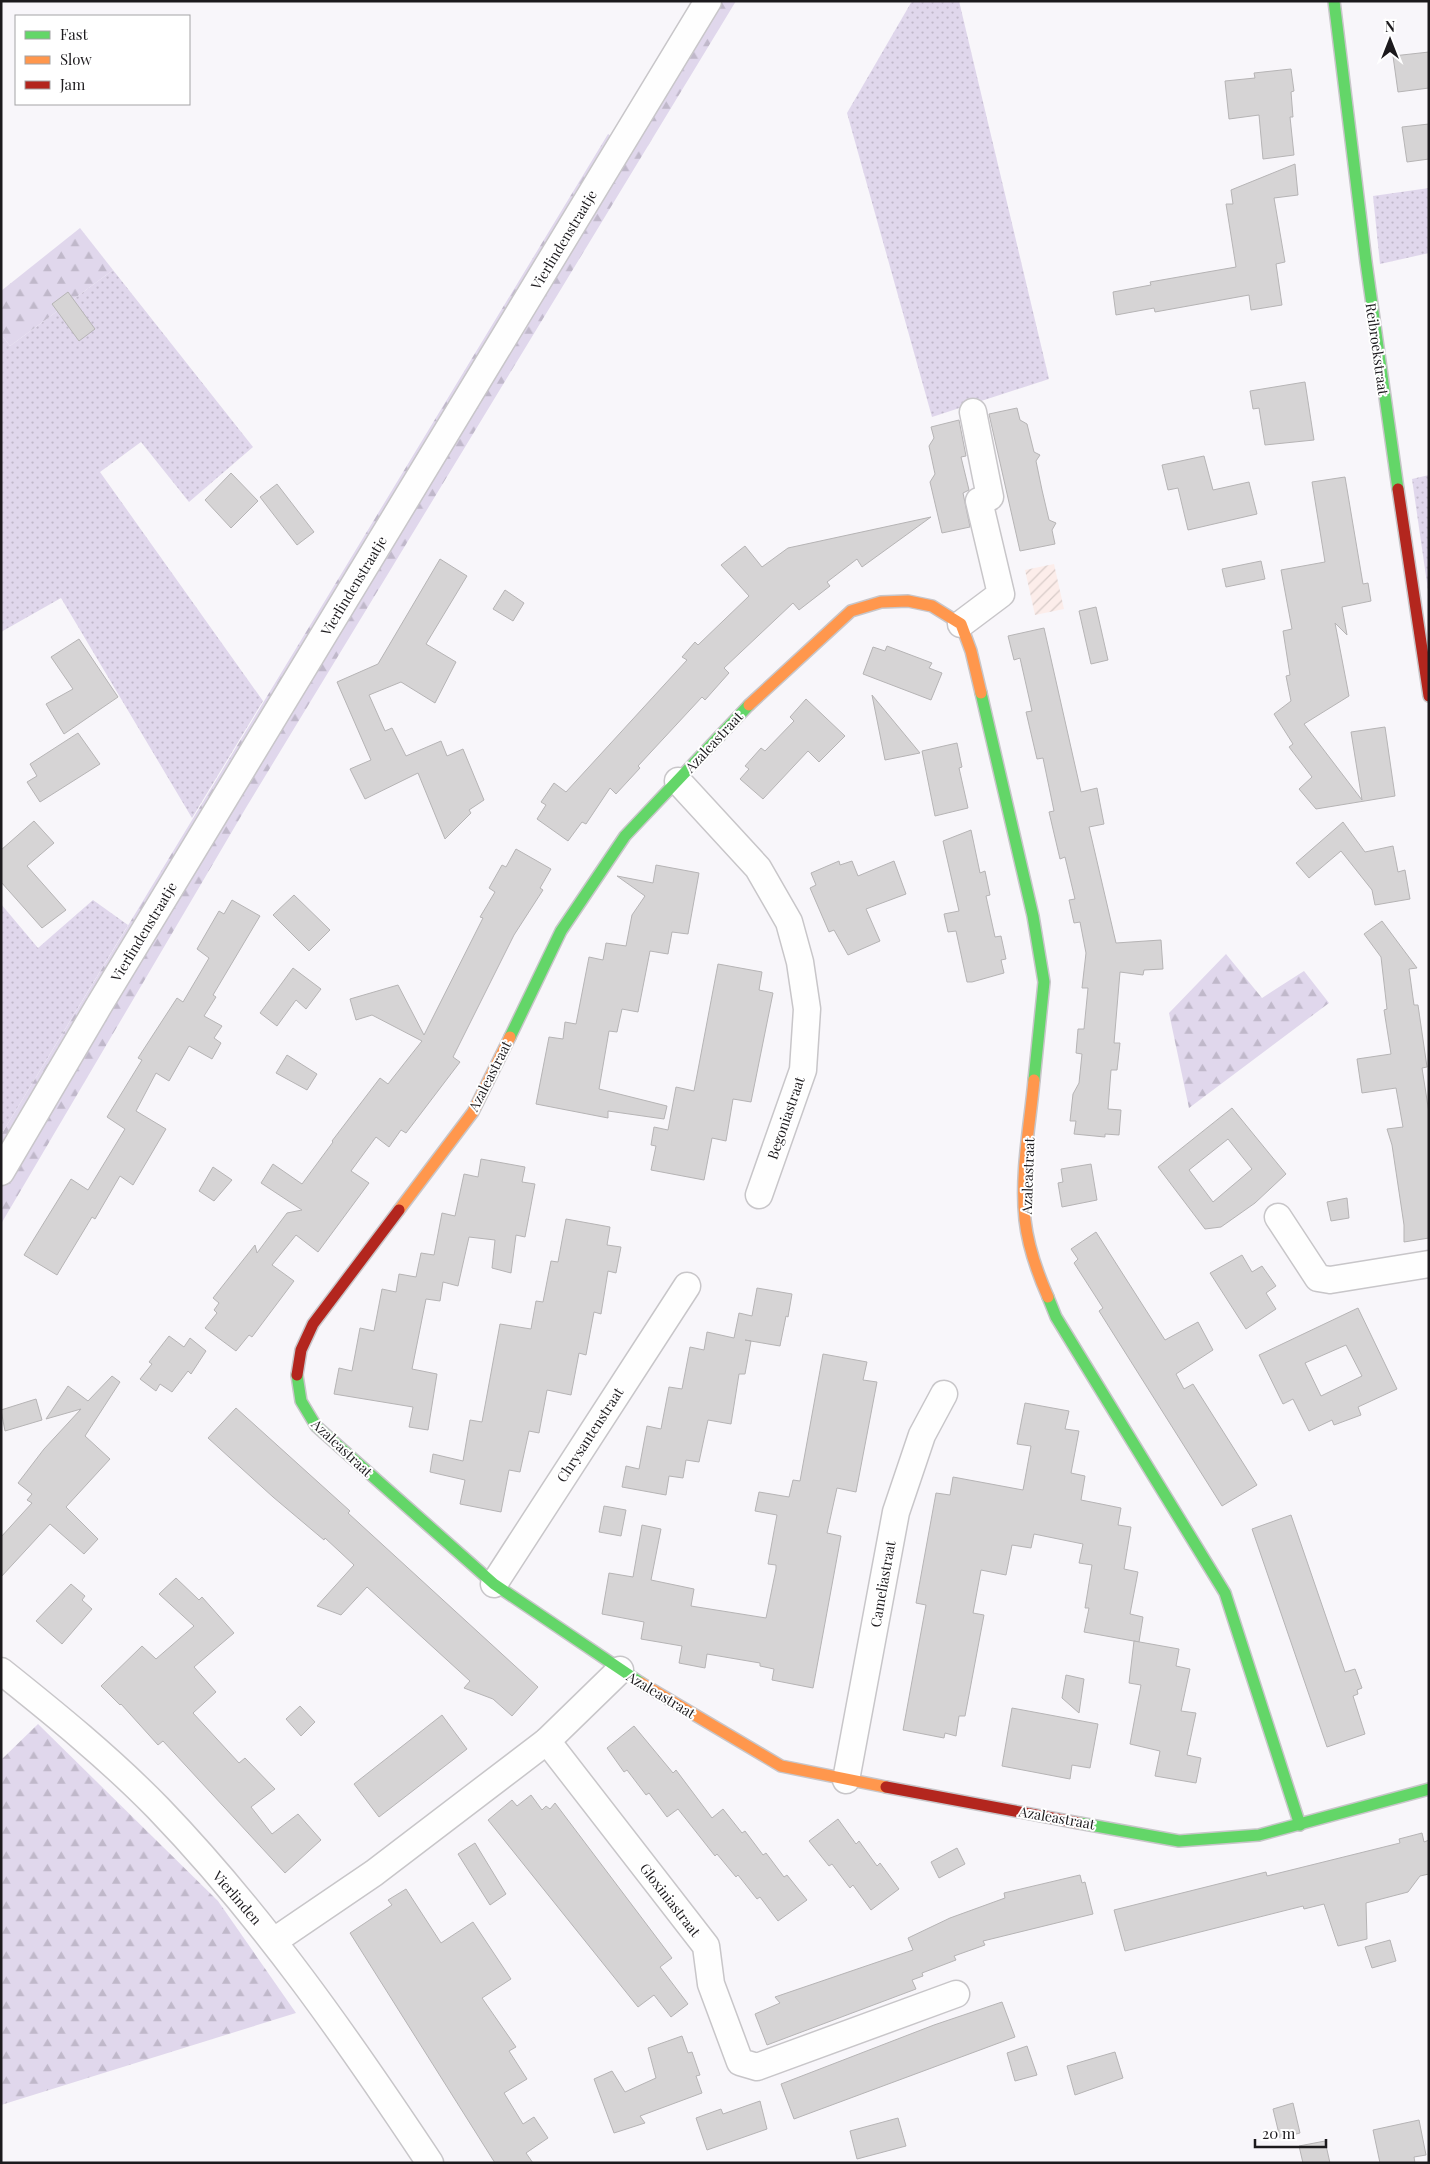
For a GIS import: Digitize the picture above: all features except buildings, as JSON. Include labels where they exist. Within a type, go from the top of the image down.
[{"type":"street","name":"Vierlindenstraatje","points":[[1,1172],[98,1007],[708,1]]},
{"type":"street","name":"Reibroekstraat","points":[[1334,1],[1351,158],[1387,422],[1429,696]]},
{"type":"street","points":[[961,624],[1001,594],[979,501],[990,497],[973,412]]},
{"type":"street","name":"Azaleastraat","points":[[1300,1825],[1225,1593],[1056,1316],[1034,1265],[1025,1219],[1026,1168],[1044,982],[1033,916],[978,678],[961,624],[932,606],[908,601],[881,602],[851,611],[756,696],[625,836],[561,931],[473,1112],[319,1316],[301,1344],[297,1367],[298,1390],[303,1409],[316,1426],[494,1584],[620,1670],[781,1766],[846,1780],[1179,1840],[1259,1835],[1300,1825],[1429,1790]]},
{"type":"street","name":"Begoniastraat","points":[[678,781],[758,868],[789,922],[800,962],[806,1008],[803,1070],[759,1195]]},
{"type":"street","points":[[1278,1217],[1318,1278],[1330,1280],[1429,1264]]},
{"type":"street","name":"Chrysantenstraat","points":[[494,1584],[686,1286]]},
{"type":"street","name":"Cameliastraat","points":[[846,1780],[896,1512],[922,1436],[944,1394]]},
{"type":"street","points":[[274,1941],[374,1874],[547,1741],[620,1670]]},
{"type":"street","name":"Vierlinden","points":[[1,1671],[89,1743],[158,1808],[242,1902],[274,1941],[352,2047],[430,2163]]},
{"type":"street","name":"Gloxiniastraat","points":[[547,1741],[706,1946],[711,1984],[740,2062],[757,2067],[956,1994]]},
{"type":"shaded area","points":[[1054,564],[1064,609],[1035,615],[1025,570]]},
{"type":"green space","points":[[720,1],[736,1],[247,806],[1,1224],[1,1135],[608,134],[634,149]]},
{"type":"green space","points":[[912,1],[959,1],[1049,379],[932,417],[847,113]]},
{"type":"green space","points":[[1429,188],[1429,253],[1380,264],[1373,196]]},
{"type":"green space","points":[[80,228],[113,270],[10,346],[1,334],[1,291]]},
{"type":"green space","points":[[113,270],[253,447],[189,502],[141,442],[100,472],[263,701],[192,818],[61,598],[1,632],[1,334],[10,346]]},
{"type":"green space","points":[[1429,475],[1429,597],[1412,479]]},
{"type":"green space","points":[[93,900],[128,925],[1,1135],[1,904],[38,948]]},
{"type":"green space","points":[[1226,954],[1262,998],[1304,971],[1329,1003],[1189,1108],[1169,1013]]},
{"type":"green space","points":[[38,1724],[218,1901],[296,2013],[1,2105],[1,1760]]},
{"type":"traffic: fast","points":[[1334,1],[1366,262],[1398,489]]},
{"type":"traffic: fast","points":[[981,693],[1033,916],[1044,982],[1034,1080]]},
{"type":"traffic: fast","points":[[510,1037],[561,931],[625,836],[749,705]]},
{"type":"traffic: fast","points":[[1048,1297],[1056,1317],[1225,1593],[1300,1825]]},
{"type":"traffic: fast","points":[[297,1375],[301,1401],[316,1426],[494,1584],[641,1683]]},
{"type":"traffic: fast","points":[[1079,1823],[1179,1841],[1259,1835],[1429,1789]]},
{"type":"traffic: slow","points":[[749,705],[851,611],[881,602],[908,601],[932,606],[961,624],[971,651],[981,693]]},
{"type":"traffic: slow","points":[[399,1210],[473,1112],[510,1037]]},
{"type":"traffic: slow","points":[[1034,1080],[1026,1150],[1025,1220],[1031,1250],[1048,1297]]},
{"type":"traffic: slow","points":[[641,1683],[781,1766],[886,1787]]},
{"type":"traffic: jam","points":[[1398,489],[1429,696]]},
{"type":"traffic: jam","points":[[297,1375],[301,1350],[313,1324],[399,1210]]},
{"type":"traffic: jam","points":[[886,1787],[1079,1823]]}]
